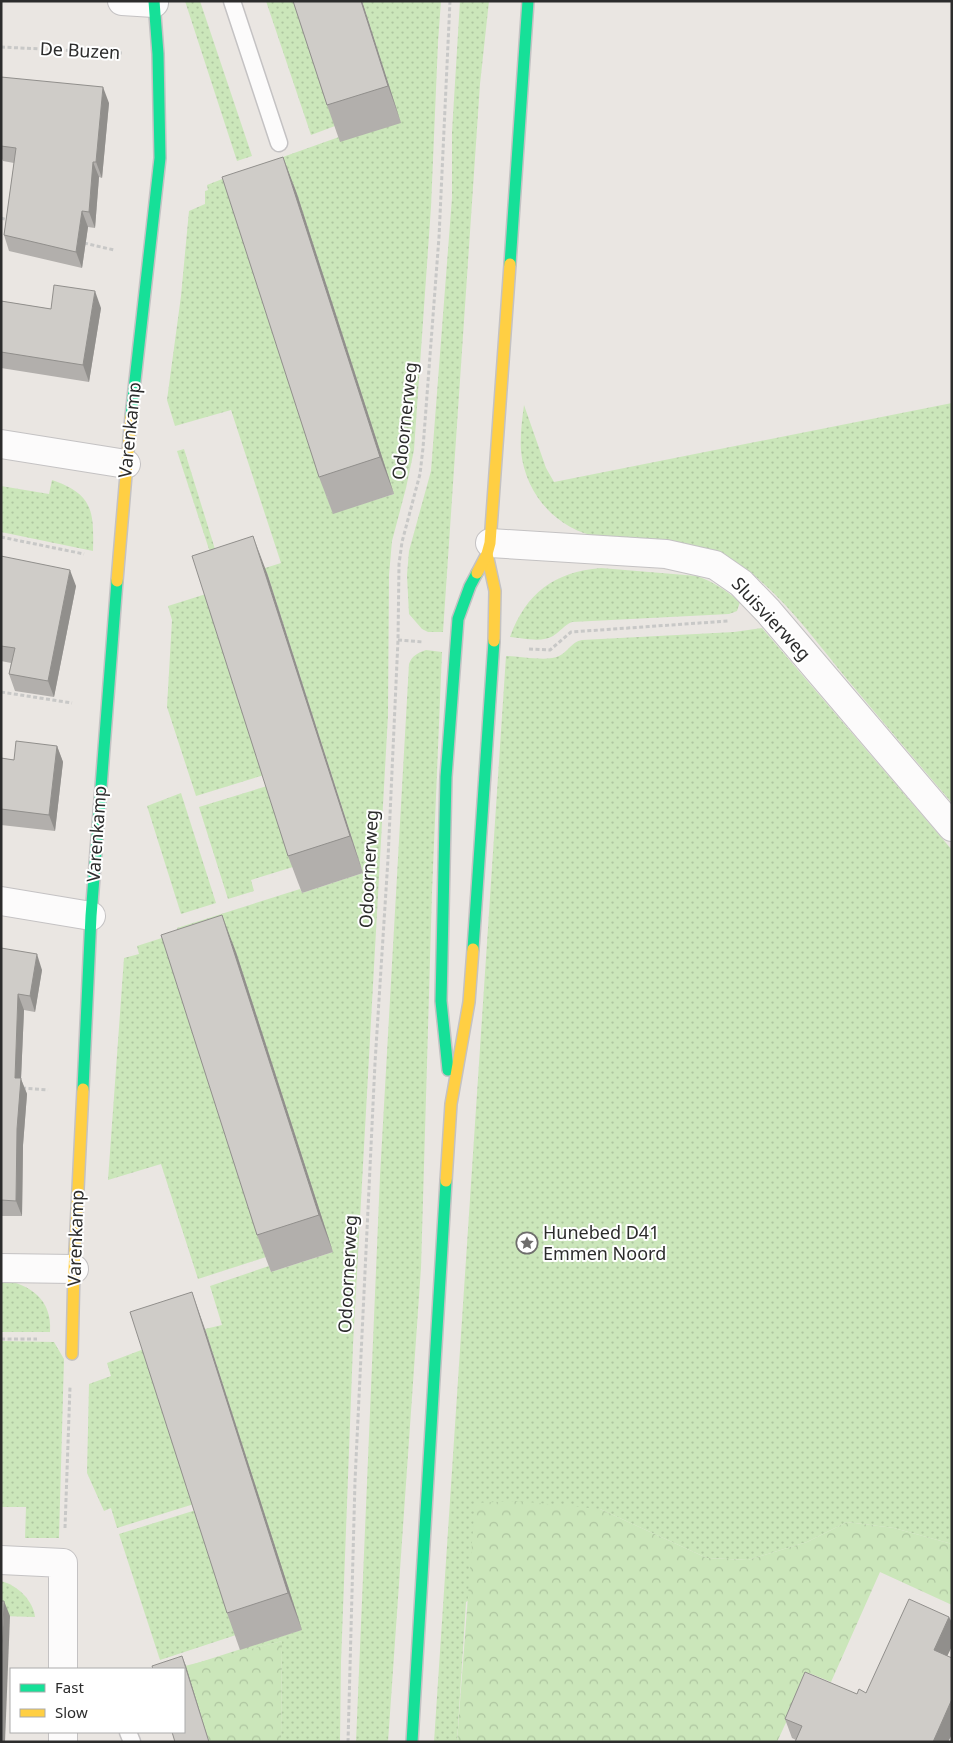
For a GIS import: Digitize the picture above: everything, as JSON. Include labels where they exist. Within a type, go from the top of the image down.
[{"type":"main road","points":[[412,1742],[451,1104],[469,1002],[493,647],[495,590],[488,549],[528,1]]},
{"type":"main road","name":"Varenkamp","points":[[72,1354],[74,1268],[91,916],[126,464],[160,158],[158,54],[154,2]]},
{"type":"main road","points":[[451,1104],[441,1001],[446,777],[458,618],[470,586],[488,549]]},
{"type":"street","points":[[122,1],[154,2]]},
{"type":"street","points":[[1,444],[126,464]]},
{"type":"street","name":"Sluisvierweg","points":[[488,549],[666,554],[715,565],[741,584],[768,611],[952,827]]},
{"type":"street","points":[[1,901],[91,916]]},
{"type":"street","points":[[1,1268],[74,1268]]},
{"type":"street","points":[[1,1560],[63,1563],[63,1668]]},
{"type":"lane","points":[[232,1],[279,143]]},
{"type":"path","name":"Odoornerweg","points":[[348,1742],[355,1481],[398,640],[398,585],[402,542],[420,474],[423,448],[439,237],[450,1]]},
{"type":"path","name":"De Buzen","points":[[1,47],[158,54]]},
{"type":"path","points":[[1,218],[10,221]]},
{"type":"path","points":[[80,242],[149,257]]},
{"type":"path","points":[[1,537],[118,560]]},
{"type":"path","points":[[493,647],[550,650],[572,632],[748,620],[768,611]]},
{"type":"path","points":[[398,640],[456,644]]},
{"type":"path","points":[[1,692],[85,704],[107,705]]},
{"type":"path","points":[[19,1088],[82,1093]]},
{"type":"path","points":[[63,1563],[72,1354]]},
{"type":"green space","points":[[185,1],[200,1],[252,156],[237,161]]},
{"type":"green space","points":[[266,1],[295,1],[335,126],[311,135]]},
{"type":"green space","points":[[362,1],[441,1],[431,207],[414,450],[392,541],[389,575],[388,715],[353,1345],[341,1662],[340,1742],[281,1742],[282,1641],[188,1666],[301,1630],[205,1329],[222,1325],[210,1286],[269,1266],[271,1272],[333,1252],[190,967],[177,928],[300,889],[302,893],[363,873],[267,573],[220,582],[281,563],[231,410],[175,426],[167,400],[181,296],[189,211],[205,204],[205,191],[208,190],[207,185],[230,176],[333,513],[394,494],[241,172],[339,137]]},
{"type":"green space","points":[[460,1],[489,1],[480,84],[443,632],[428,632],[422,629],[409,614],[407,575],[409,551],[431,471],[452,198],[452,132]]},
{"type":"green space","points":[[952,403],[952,803],[789,608],[755,576],[719,554],[690,545],[599,537],[570,527],[546,508],[536,495],[529,482],[521,451],[524,405],[546,468],[554,482]]},
{"type":"green space","points":[[184,449],[223,575],[218,577],[177,451]]},
{"type":"green space","points":[[52,480],[76,491],[88,506],[93,525],[93,551],[1,532],[1,486],[49,494]]},
{"type":"green space","points":[[601,568],[697,576],[720,587],[740,602],[737,611],[729,614],[572,622],[548,638],[532,640],[510,637],[524,608],[544,588],[569,574]]},
{"type":"green space","points":[[206,594],[264,775],[196,796],[167,707],[172,620],[168,606]]},
{"type":"green space","points":[[762,628],[952,850],[952,1544],[894,1528],[847,1522],[807,1542],[748,1560],[707,1558],[600,1509],[466,1602],[457,1742],[434,1742],[506,656],[541,659],[554,658],[582,640],[734,632]]},
{"type":"green space","points":[[426,650],[442,652],[432,892],[421,1268],[388,1742],[356,1742],[380,1176],[409,664],[415,655]]},
{"type":"green space","points":[[267,786],[293,867],[251,880],[254,891],[228,899],[199,807]]},
{"type":"green space","points":[[181,793],[216,903],[181,914],[147,806]]},
{"type":"green space","points":[[168,936],[266,1257],[198,1279],[161,1164],[108,1180],[124,958],[139,954],[137,946]]},
{"type":"green space","points":[[1,1279],[22,1285],[38,1295],[50,1320],[50,1332],[1,1332]]},
{"type":"green space","points":[[1,1341],[54,1342],[64,1359],[59,1538],[25,1538],[26,1507],[1,1507]]},
{"type":"green space","points":[[144,1349],[194,1504],[117,1528],[111,1508],[104,1511],[87,1473],[89,1384],[111,1376],[107,1363]]},
{"type":"green space","points":[[517,1501],[600,1509],[707,1558],[748,1560],[807,1542],[847,1522],[894,1528],[952,1544],[952,1605],[880,1572],[831,1682],[809,1673],[777,1742],[457,1742],[475,1503]]},
{"type":"green space","points":[[196,1510],[236,1635],[160,1660],[119,1534]]},
{"type":"green space","points":[[1,1581],[13,1586],[28,1599],[35,1617],[1,1616]]},
{"type":"green space","points":[[282,1641],[281,1742],[209,1742],[185,1666]]},
{"type":"building","points":[[293,1],[361,1],[388,86],[327,105]]},
{"type":"building","points":[[1,77],[103,87],[96,162],[93,162],[89,212],[82,211],[76,252],[4,235],[16,148],[1,146]]},
{"type":"building","points":[[283,157],[380,457],[319,477],[222,177]]},
{"type":"building","points":[[54,285],[95,291],[83,365],[1,352],[1,301],[51,309]]},
{"type":"building","points":[[253,536],[350,836],[288,856],[192,556]]},
{"type":"building","points":[[1,556],[70,570],[48,681],[9,674],[15,648],[1,646]]},
{"type":"building","points":[[16,741],[57,746],[49,815],[1,809],[1,758],[14,760]]},
{"type":"building","points":[[222,915],[319,1215],[257,1235],[161,935]]},
{"type":"building","points":[[1,948],[37,954],[30,996],[18,994],[15,1078],[21,1078],[17,1129],[16,1201],[1,1200]]},
{"type":"building","points":[[192,1292],[288,1593],[227,1613],[130,1312]]},
{"type":"building","points":[[909,1599],[949,1617],[934,1650],[952,1658],[952,1699],[933,1742],[795,1742],[802,1726],[785,1719],[805,1672],[857,1694],[859,1689],[866,1693]]},
{"type":"building","points":[[1,1601],[4,1601],[1,1681]]},
{"type":"building","points":[[182,1656],[209,1742],[175,1742],[172,1733],[185,1733],[185,1668],[153,1668],[152,1666]]},
{"type":"traffic: fast","points":[[131,416],[160,158],[158,54],[154,1]]},
{"type":"traffic: fast","points":[[510,264],[528,1]]},
{"type":"traffic: fast","points":[[448,1070],[441,1001],[446,777],[458,619],[470,586],[477,573]]},
{"type":"traffic: fast","points":[[83,1089],[91,916],[117,581]]},
{"type":"traffic: fast","points":[[473,949],[494,641]]},
{"type":"traffic: fast","points":[[412,1742],[446,1181]]},
{"type":"traffic: slow","points":[[477,573],[487,554],[490,543],[510,264]]},
{"type":"traffic: slow","points":[[117,581],[131,416]]},
{"type":"traffic: slow","points":[[487,554],[495,591],[494,641]]},
{"type":"traffic: slow","points":[[446,1181],[451,1104],[469,1002],[473,949]]},
{"type":"traffic: slow","points":[[72,1354],[74,1269],[83,1089]]},
{"type":"place","name":"Hunebed D41 Emmen Noord","points":[[527,1243]]}]
